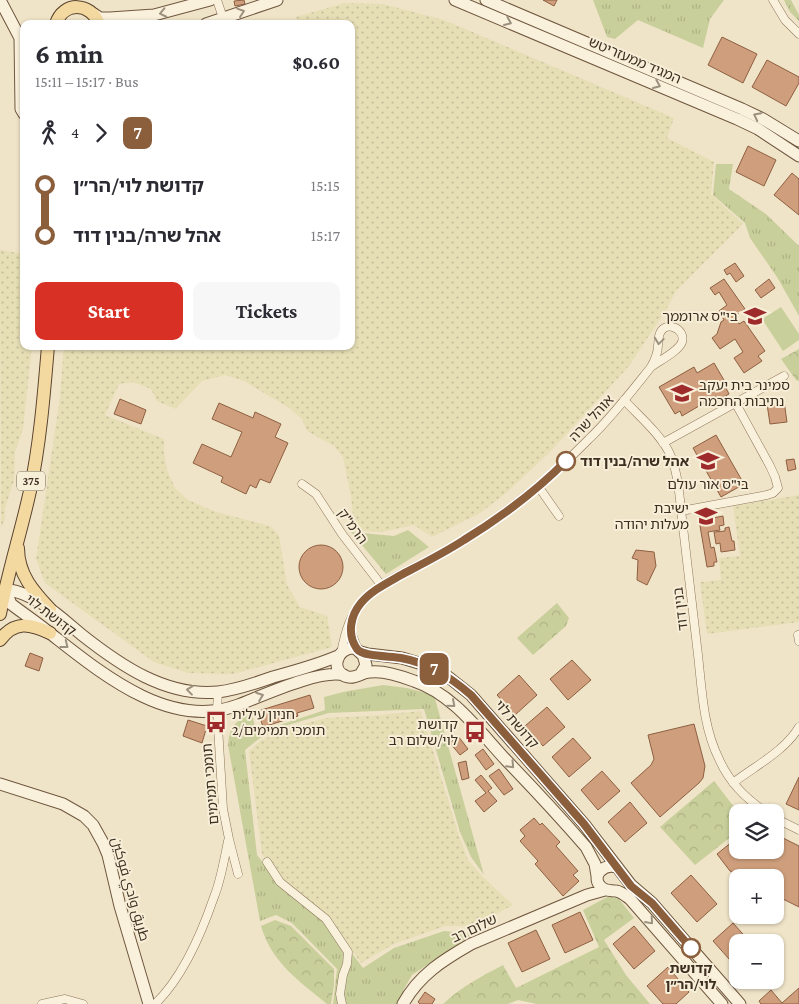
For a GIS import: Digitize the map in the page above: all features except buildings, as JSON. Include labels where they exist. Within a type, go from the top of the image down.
[{"type":"main road","points":[[58,20],[67,9],[81,3],[96,19]]},
{"type":"main road","name":"375","points":[[0,614],[30,490],[43,403],[48,350]]},
{"type":"main road","points":[[18,538],[18,559],[22,574],[50,610]]},
{"type":"main road","points":[[0,640],[12,628],[24,625],[35,626],[50,633]]},
{"type":"street","points":[[0,0],[20,38]]},
{"type":"street","points":[[96,19],[154,15],[210,0]]},
{"type":"street","points":[[217,0],[224,20]]},
{"type":"street","points":[[227,20],[277,0]]},
{"type":"street","name":"המגיד ממעזריטש","points":[[455,0],[737,119],[758,129],[799,156]]},
{"type":"street","name":"המגיד ממעזריטש","points":[[486,0],[742,108],[799,141]]},
{"type":"street","points":[[773,0],[785,20],[796,32]]},
{"type":"street","name":"אוהל שרה","points":[[339,654],[351,618],[360,604],[382,586],[464,541],[538,486],[590,439],[651,367],[656,358],[659,333],[665,328],[677,328],[683,339],[680,347],[651,367]]},
{"type":"street","points":[[663,443],[784,376]]},
{"type":"street","name":"בנין דוד","points":[[624,400],[663,443],[670,454],[674,466],[706,718],[718,758],[733,782],[754,804]]},
{"type":"street","points":[[681,512],[767,495],[773,493],[778,488],[770,466],[735,402]]},
{"type":"street","name":"הרמ\"ק","points":[[302,484],[316,494],[342,534],[382,586]]},
{"type":"street","points":[[538,486],[559,516]]},
{"type":"street","name":"קדושת לוי","points":[[339,654],[292,672],[218,692],[186,690],[140,675],[106,654],[35,598],[19,591],[5,589],[11,604],[96,669],[132,691],[168,705],[184,709],[217,710],[238,705],[258,696],[322,676],[344,675]]},
{"type":"street","points":[[351,618],[352,632],[359,651],[365,658],[366,665],[360,675]]},
{"type":"street","points":[[359,651],[347,649],[339,654],[337,667],[344,675],[350,678],[367,672],[377,671],[399,676],[424,685],[443,696],[468,718],[586,847],[595,864],[600,886],[609,891],[625,895],[636,905],[722,1004]]},
{"type":"street","name":"קדושת לוי","points":[[359,651],[419,662],[444,674],[458,684],[481,706],[584,824],[620,871],[652,903],[740,1004]]},
{"type":"street","name":"תומכי תמימים","points":[[218,692],[220,779],[229,840],[238,874]]},
{"type":"street","points":[[733,782],[779,749],[799,727]]},
{"type":"street","name":"طريق وادي فوکين","points":[[0,784],[64,804],[84,816],[96,830],[104,843],[108,855],[120,906],[149,1004]]},
{"type":"street","points":[[784,822],[799,830]]},
{"type":"street","points":[[155,1004],[168,989],[194,945],[215,896],[229,840]]},
{"type":"street","points":[[267,862],[280,882],[326,919],[348,952],[348,964],[343,975],[340,994],[342,1004]]},
{"type":"street","points":[[597,877],[605,867],[612,866],[620,871],[621,885],[609,891]]},
{"type":"street","name":"שלום רב","points":[[574,900],[586,891],[597,877]]},
{"type":"street","name":"שלום רב","points":[[404,1004],[410,992],[421,978],[444,960],[471,944],[574,900],[593,893],[609,891]]},
{"type":"street","points":[[42,1004],[65,999],[83,1004]]},
{"type":"shaded area","points":[[345,3],[383,4],[444,20],[674,118],[667,138],[714,162],[711,194],[743,224],[676,291],[666,310],[629,366],[549,453],[505,494],[480,513],[432,537],[414,525],[381,532],[364,531],[354,525],[351,496],[343,457],[334,446],[307,431],[302,419],[288,407],[244,381],[225,375],[202,381],[175,409],[157,401],[151,389],[133,382],[119,384],[105,415],[164,439],[167,470],[175,488],[188,500],[216,512],[270,526],[279,535],[287,585],[300,607],[327,616],[332,647],[233,674],[188,673],[154,662],[45,583],[36,559],[60,397],[64,350],[355,350],[355,20],[297,20],[296,17]]},
{"type":"shaded area","points":[[0,250],[20,253],[20,350],[32,350],[23,429],[15,452],[14,480],[1,528]]},
{"type":"shaded area","points":[[799,495],[799,622],[707,634],[700,582],[721,580],[719,558],[740,556],[733,506]]},
{"type":"shaded area","points":[[421,711],[468,860],[513,905],[474,926],[445,926],[394,944],[361,963],[329,919],[288,889],[262,854],[249,751],[260,741],[286,729],[326,718]]},
{"type":"green space","points":[[593,0],[724,0],[710,19],[703,48],[638,20],[615,39],[607,37]]},
{"type":"green space","points":[[784,0],[791,0],[799,15],[799,21],[790,12]]},
{"type":"green space","points":[[716,164],[733,164],[729,189],[766,214],[799,246],[799,316],[777,277],[750,238],[745,223],[713,195]]},
{"type":"green space","points":[[781,307],[799,334],[799,340],[783,351],[762,319]]},
{"type":"green space","points":[[799,349],[799,381],[796,380],[781,359]]},
{"type":"green space","points":[[408,530],[429,547],[386,574],[351,532],[394,536]]},
{"type":"green space","points":[[557,603],[569,618],[566,626],[533,655],[517,638]]},
{"type":"green space","points":[[383,685],[407,688],[434,695],[484,875],[471,857],[460,832],[424,709],[329,713],[288,725],[260,738],[245,750],[257,855],[288,894],[303,901],[326,919],[363,968],[394,948],[444,931],[473,934],[412,975],[404,989],[401,1004],[333,1004],[337,969],[292,923],[276,915],[260,921],[228,745],[229,738],[234,725],[252,713],[256,733],[325,710],[324,697]]},
{"type":"green space","points":[[714,781],[732,804],[729,804],[729,838],[695,865],[660,827]]},
{"type":"green space","points":[[609,896],[619,899],[634,918],[604,940],[626,975],[650,1004],[537,1004],[518,1000],[508,1004],[443,1004],[464,987],[503,965],[516,988],[599,947],[583,910]]},
{"type":"green space","points":[[275,920],[291,926],[334,969],[331,1004],[327,1004],[296,979],[279,961],[261,926]]},
{"type":"bus line","name":"7","points":[[566,461],[525,496],[464,541],[382,586],[367,597],[351,618],[353,638],[358,650],[361,652],[419,662],[444,674],[471,695],[584,824],[631,886],[652,903],[691,948]]},
{"type":"place","name":"בי\"ס ארוממך","points":[[755,316]]},
{"type":"place","name":"סמינר בית יעקב נתיבות החכמה","points":[[682,393]]},
{"type":"place","name":"אהל שרה/בנין דוד","points":[[566,461]]},
{"type":"place","name":"בי\"ס אור עולם","points":[[708,461]]},
{"type":"place","name":"ישיבת מעלות יהודה","points":[[706,516]]},
{"type":"place","name":"חניון עילית 2/תומכי תמימים","points":[[216,722]]},
{"type":"place","name":"קדושת לוי/שלום רב","points":[[475,732]]},
{"type":"place","name":"קדושת לוי/הר״ן","points":[[691,948]]}]
